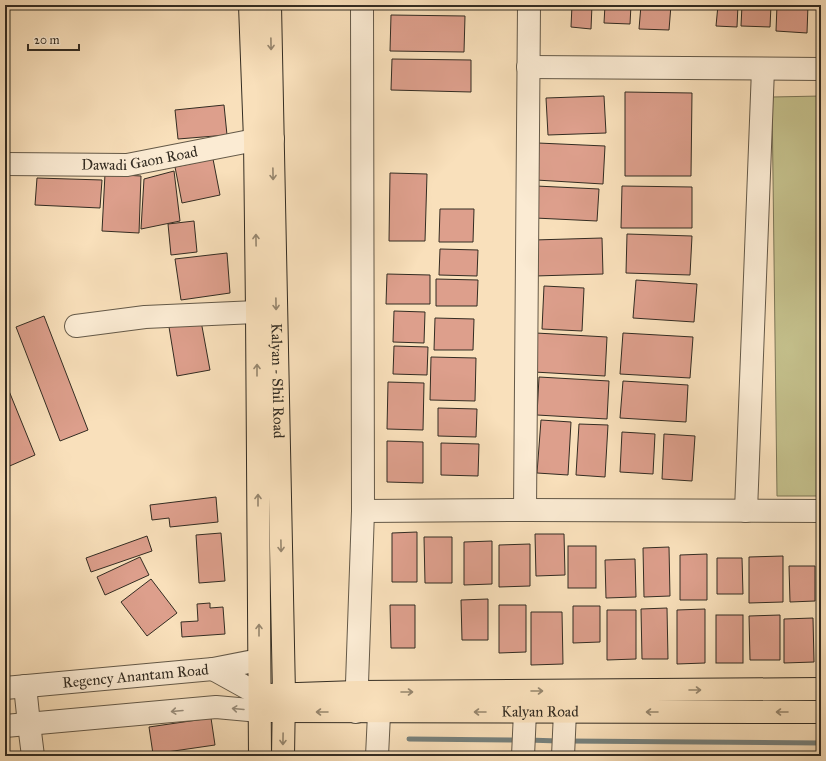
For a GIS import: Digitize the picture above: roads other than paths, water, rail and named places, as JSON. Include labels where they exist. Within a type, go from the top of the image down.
[{"type":"main road","name":"Kalyan - Shil Road","points":[[250,5],[264,139],[283,703],[283,756]]},
{"type":"main road","name":"Kalyan - Shil Road","points":[[260,756],[257,312],[270,5]]},
{"type":"main road","name":"Kalyan Road","points":[[260,703],[379,702],[821,690]]},
{"type":"main road","name":"Kalyan Road","points":[[379,702],[525,712],[821,712]]},
{"type":"street","points":[[356,702],[363,511],[362,5]]},
{"type":"street","points":[[525,510],[529,5]]},
{"type":"street","points":[[528,67],[821,69]]},
{"type":"street","points":[[746,511],[763,69]]},
{"type":"street","name":"Dawadi Gaon Road","points":[[5,164],[127,165],[264,139]]},
{"type":"street","points":[[76,326],[145,318],[257,312]]},
{"type":"street","points":[[363,511],[821,511]]},
{"type":"street","points":[[216,707],[213,669],[259,660]]},
{"type":"street","name":"Regency Anantam Road","points":[[15,687],[213,669],[260,703]]},
{"type":"street","points":[[15,687],[29,724],[33,756]]},
{"type":"street","points":[[377,756],[379,702]]},
{"type":"street","points":[[5,726],[260,703]]},
{"type":"street","points":[[523,745],[525,712]]},
{"type":"street","points":[[563,747],[565,712]]},
{"type":"waterway","points":[[409,739],[518,740]]},
{"type":"waterway","points":[[528,740],[558,741]]},
{"type":"waterway","points":[[568,741],[821,743]]}]
